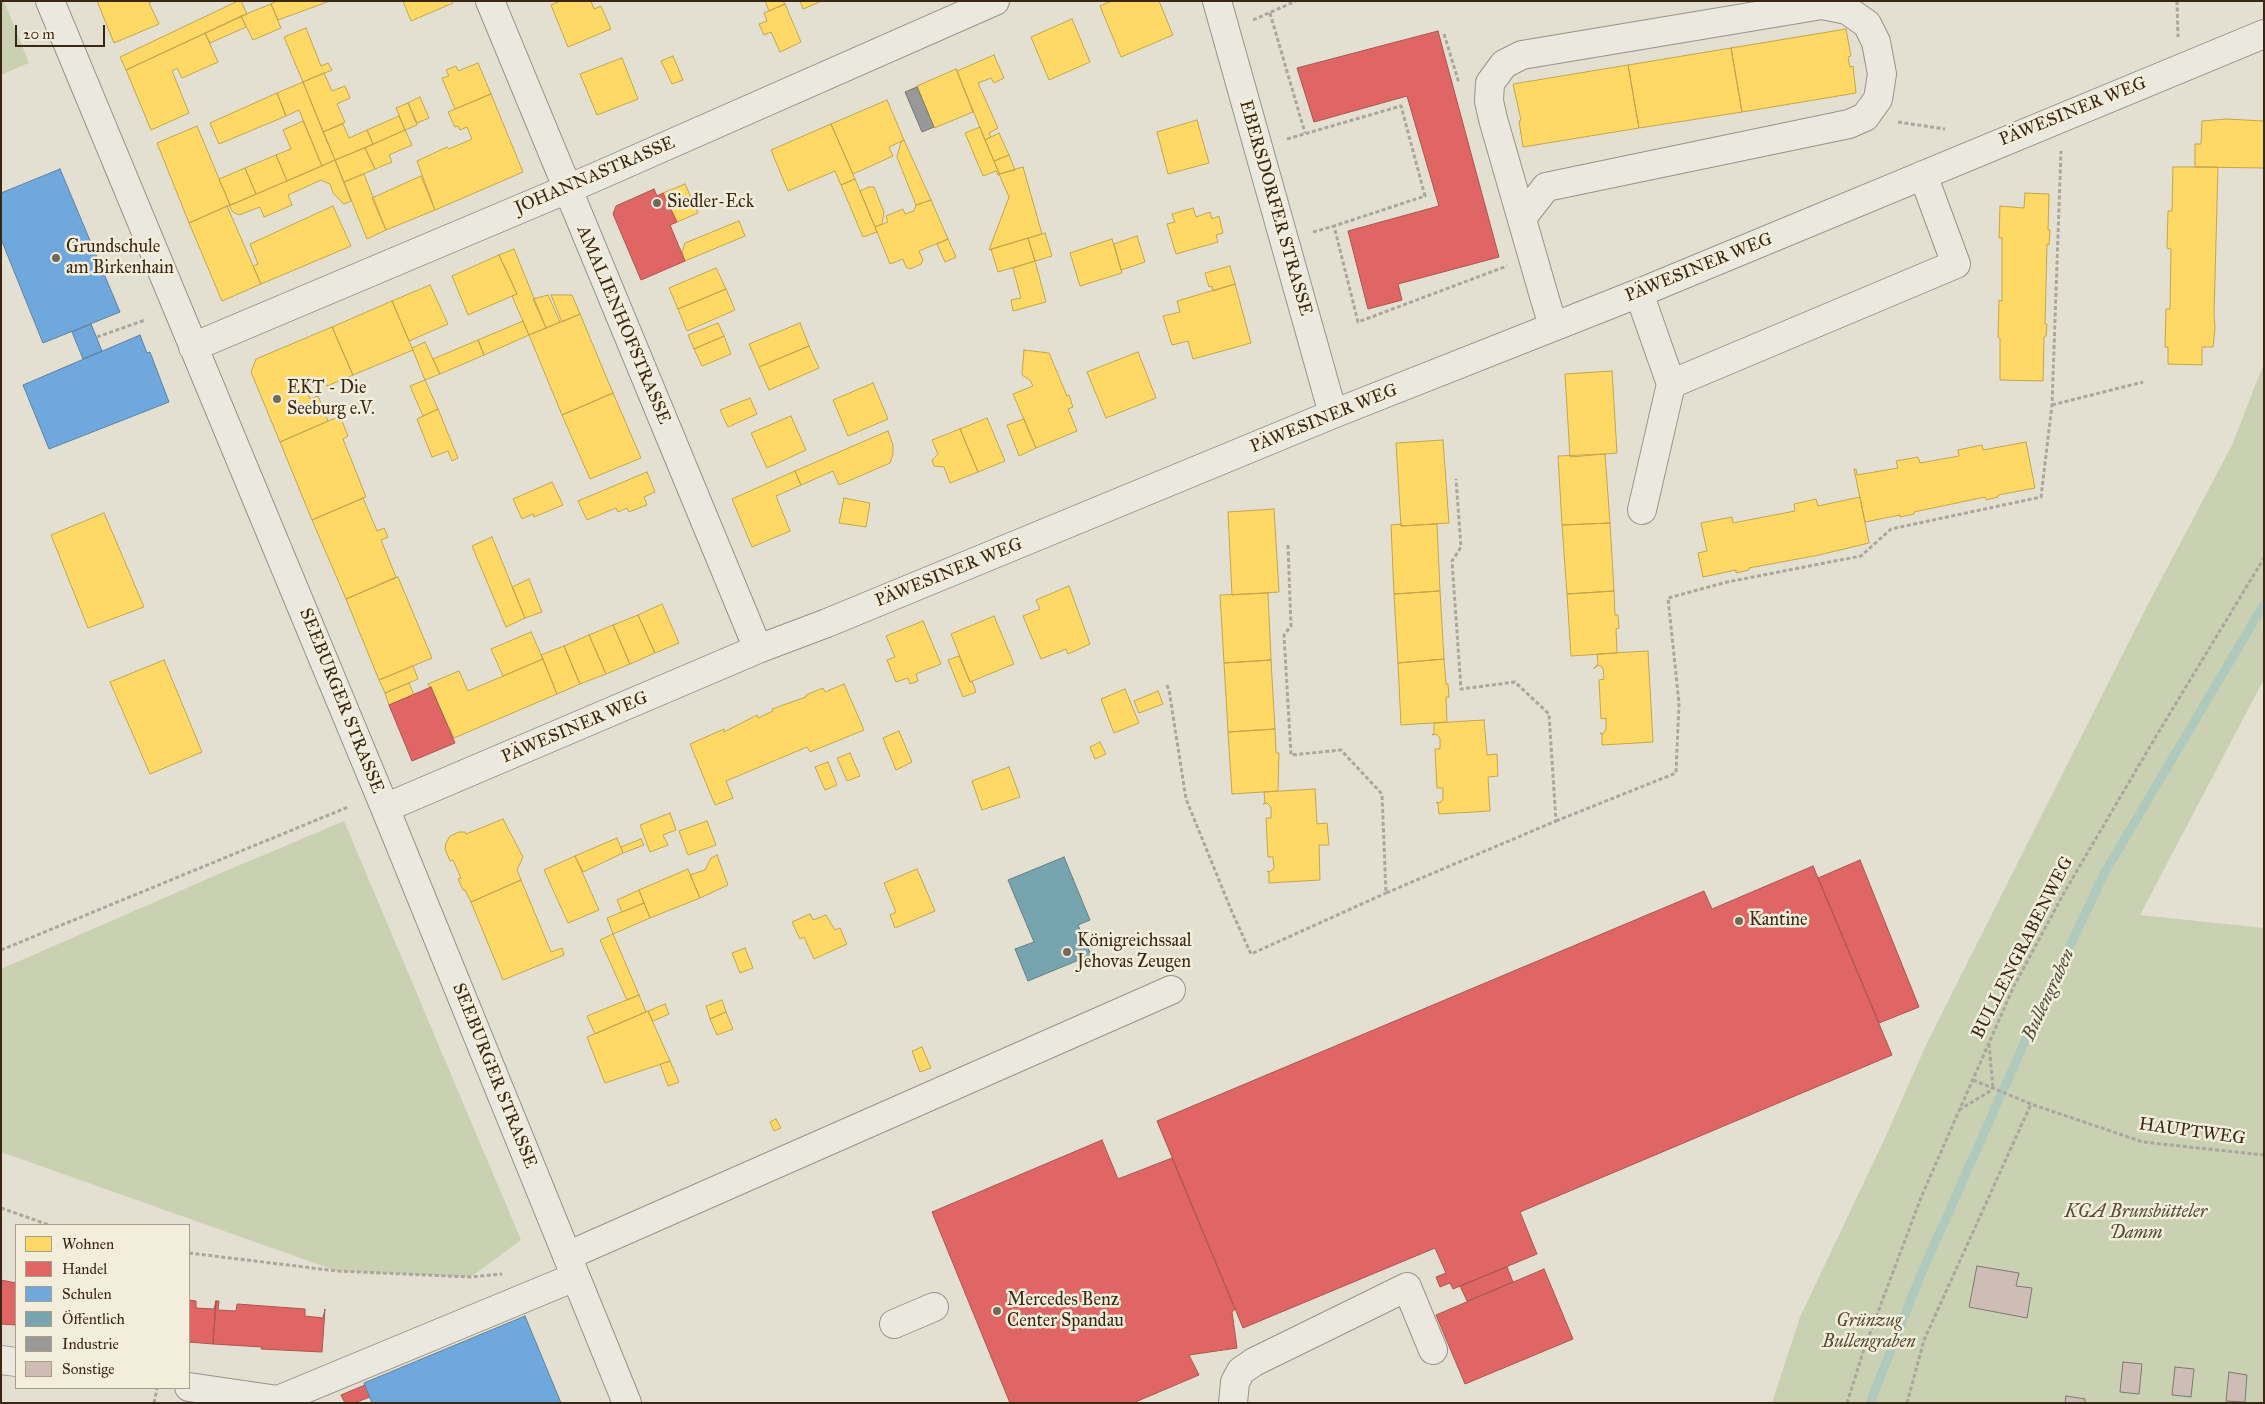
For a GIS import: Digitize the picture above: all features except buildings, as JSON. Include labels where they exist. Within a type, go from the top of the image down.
[{"type":"street","name":"SEEBURGER STRASSE","points":[[50,1],[385,808],[628,1403]]},
{"type":"street","name":"AMALIENHOFSTRASSE","points":[[490,1],[566,189],[758,649]]},
{"type":"street","name":"JOHANNASTRASSE","points":[[193,347],[566,189],[995,1]]},
{"type":"street","name":"EBERSDORFER STRASSE","points":[[1217,1],[1333,414]]},
{"type":"street","points":[[1522,218],[1546,187],[1849,124],[1866,117],[1878,99],[1882,74],[1876,42],[1867,24],[1847,10],[1822,5],[1522,55],[1504,64],[1490,83],[1489,101],[1532,256],[1553,326]]},
{"type":"street","name":"PÄWESINER WEG","points":[[385,808],[758,649],[827,623],[1333,414],[1553,326],[1639,294],[1923,174],[2264,34]]},
{"type":"street","points":[[1671,384],[1956,264],[1923,174]]},
{"type":"street","points":[[1639,294],[1671,384],[1642,510]]},
{"type":"street","points":[[190,1387],[278,1400],[1171,990]]},
{"type":"street","points":[[1233,1403],[1235,1382],[1241,1371],[1254,1362],[1407,1287],[1433,1350]]},
{"type":"street","points":[[894,1324],[934,1307]]},
{"type":"street","points":[[1,1360],[15,1362]]},
{"type":"path","points":[[1252,20],[1296,1]]},
{"type":"path","points":[[2176,1],[2178,37]]},
{"type":"path","points":[[1270,13],[1305,133]]},
{"type":"path","points":[[1286,139],[1402,106],[1425,196],[1313,232]]},
{"type":"path","points":[[1866,117],[1945,130]]},
{"type":"path","points":[[1167,685],[1170,690],[1186,799],[1251,954],[1386,893],[1556,821],[1676,773],[1679,703],[1668,598],[1728,582],[1861,556],[1891,529],[2041,498],[2052,406],[2061,147]]},
{"type":"path","points":[[1334,226],[1358,322],[1532,256]]},
{"type":"path","points":[[97,337],[145,320]]},
{"type":"path","points":[[2052,406],[2143,382]]},
{"type":"path","points":[[1456,479],[1461,547],[1452,561],[1461,689],[1515,682],[1549,714],[1556,821]]},
{"type":"path","points":[[1288,545],[1291,626],[1284,635],[1291,755],[1341,750],[1382,794],[1386,893]]},
{"type":"path","name":"BULLENGRABENWEG","points":[[1847,1403],[1864,1349],[1922,1194],[2014,986],[2065,891],[2154,738],[2264,558]]},
{"type":"path","points":[[1,950],[348,807]]},
{"type":"path","points":[[1959,1110],[1992,1089],[1989,1043]]},
{"type":"path","name":"HAUPTWEG","points":[[1973,1080],[2031,1104],[2143,1142],[2264,1155]]},
{"type":"path","points":[[1907,1403],[1924,1340],[2031,1104]]},
{"type":"path","points":[[1,1208],[46,1224]]},
{"type":"path","points":[[190,1253],[337,1271],[472,1277],[506,1274]]},
{"type":"path","points":[[154,1403],[157,1389]]},
{"type":"green space","points":[[1,1],[4,1],[29,63],[1,75]]},
{"type":"green space","points":[[2264,363],[2264,679],[2140,915],[2264,928],[2264,1403],[1772,1403],[1800,1317],[1885,1138],[1926,1045],[2145,610],[2232,445]]},
{"type":"green space","points":[[344,821],[521,1240],[471,1277],[337,1271],[1,1152],[1,969]]},
{"type":"waterway","name":"Bullengraben","points":[[1870,1403],[1919,1279],[2029,1032],[2105,872],[2264,604]]},
{"type":"place","name":"Siedler-Eck","points":[[657,203]]},
{"type":"place","name":"Grundschule am Birkenhain","points":[[56,258]]},
{"type":"place","name":"EKT - Die Seeburg e.V.","points":[[277,399]]},
{"type":"place","name":"Kantine","points":[[1739,921]]},
{"type":"place","name":"Königreichssaal Jehovas Zeugen","points":[[1067,952]]},
{"type":"place","name":"Mercedes Benz Center Spandau","points":[[997,1311]]},
{"type":"park label","name":"KGA Brunsbütteler Damm","points":[[2136,1223]]},
{"type":"park label","name":"Grünzug Bullengraben","points":[[1869,1332]]}]
